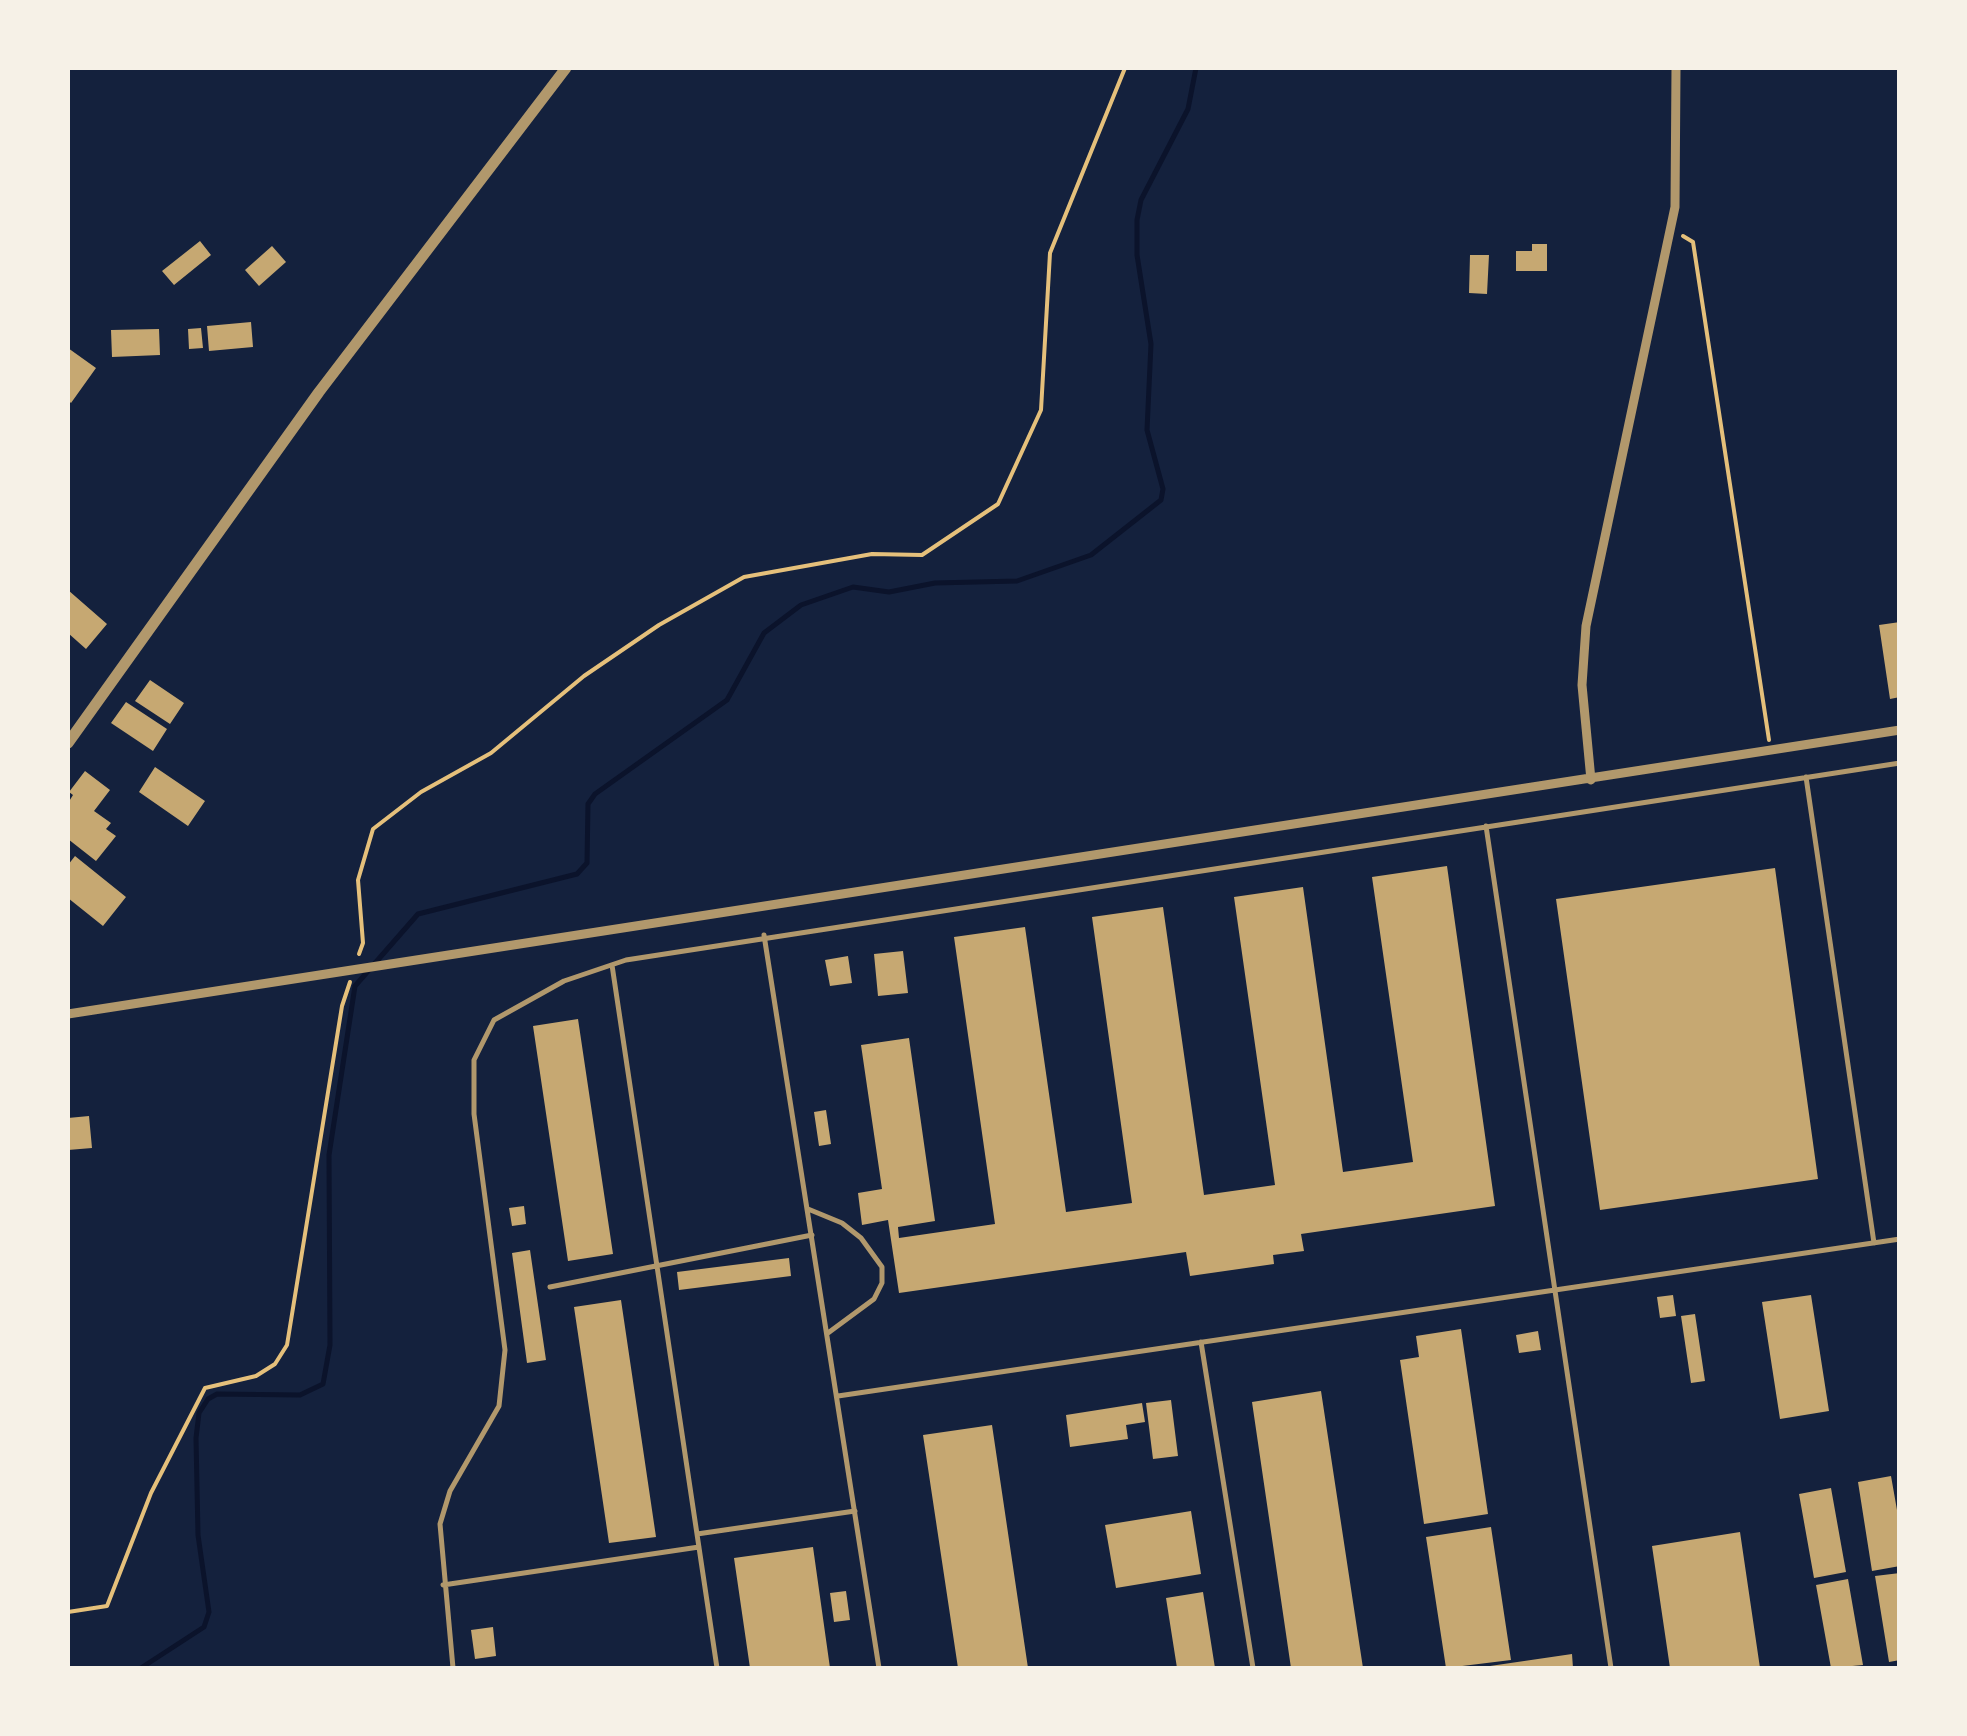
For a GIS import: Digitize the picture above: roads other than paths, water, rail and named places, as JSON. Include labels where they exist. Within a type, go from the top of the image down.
[{"type":"street","points":[[68,743],[319,392],[566,68]]},
{"type":"street","points":[[1591,780],[1582,685],[1586,626],[1675,207],[1676,68]]},
{"type":"street","points":[[68,1014],[348,974],[1900,730]]},
{"type":"lane","points":[[452,1668],[440,1524],[450,1491],[499,1406],[505,1350],[474,1114],[474,1060],[494,1020],[564,981],[612,965],[764,936],[1900,763]]},
{"type":"lane","points":[[1806,777],[1874,1243]]},
{"type":"lane","points":[[1486,826],[1611,1668]]},
{"type":"lane","points":[[764,936],[878,1668]]},
{"type":"lane","points":[[612,965],[717,1668]]},
{"type":"lane","points":[[808,1209],[842,1223],[861,1238],[882,1267],[882,1284],[874,1299],[859,1314],[828,1332]]},
{"type":"lane","points":[[550,1286],[812,1235]]},
{"type":"lane","points":[[838,1396],[1900,1239]]},
{"type":"lane","points":[[1201,1342],[1253,1668]]},
{"type":"lane","points":[[697,1534],[855,1511]]},
{"type":"lane","points":[[443,1585],[699,1547]]},
{"type":"waterway","points":[[141,1668],[204,1627],[209,1612],[198,1535],[199,1413],[208,1399],[217,1394],[300,1395],[323,1384],[330,1345],[329,1155],[355,986],[418,914],[577,874],[587,863],[588,804],[595,794],[727,700],[764,633],[801,605],[853,587],[889,592],[935,583],[1017,581],[1091,555],[1161,500],[1163,489],[1147,430],[1151,344],[1137,255],[1137,220],[1141,200],[1188,109],[1196,68]]}]
